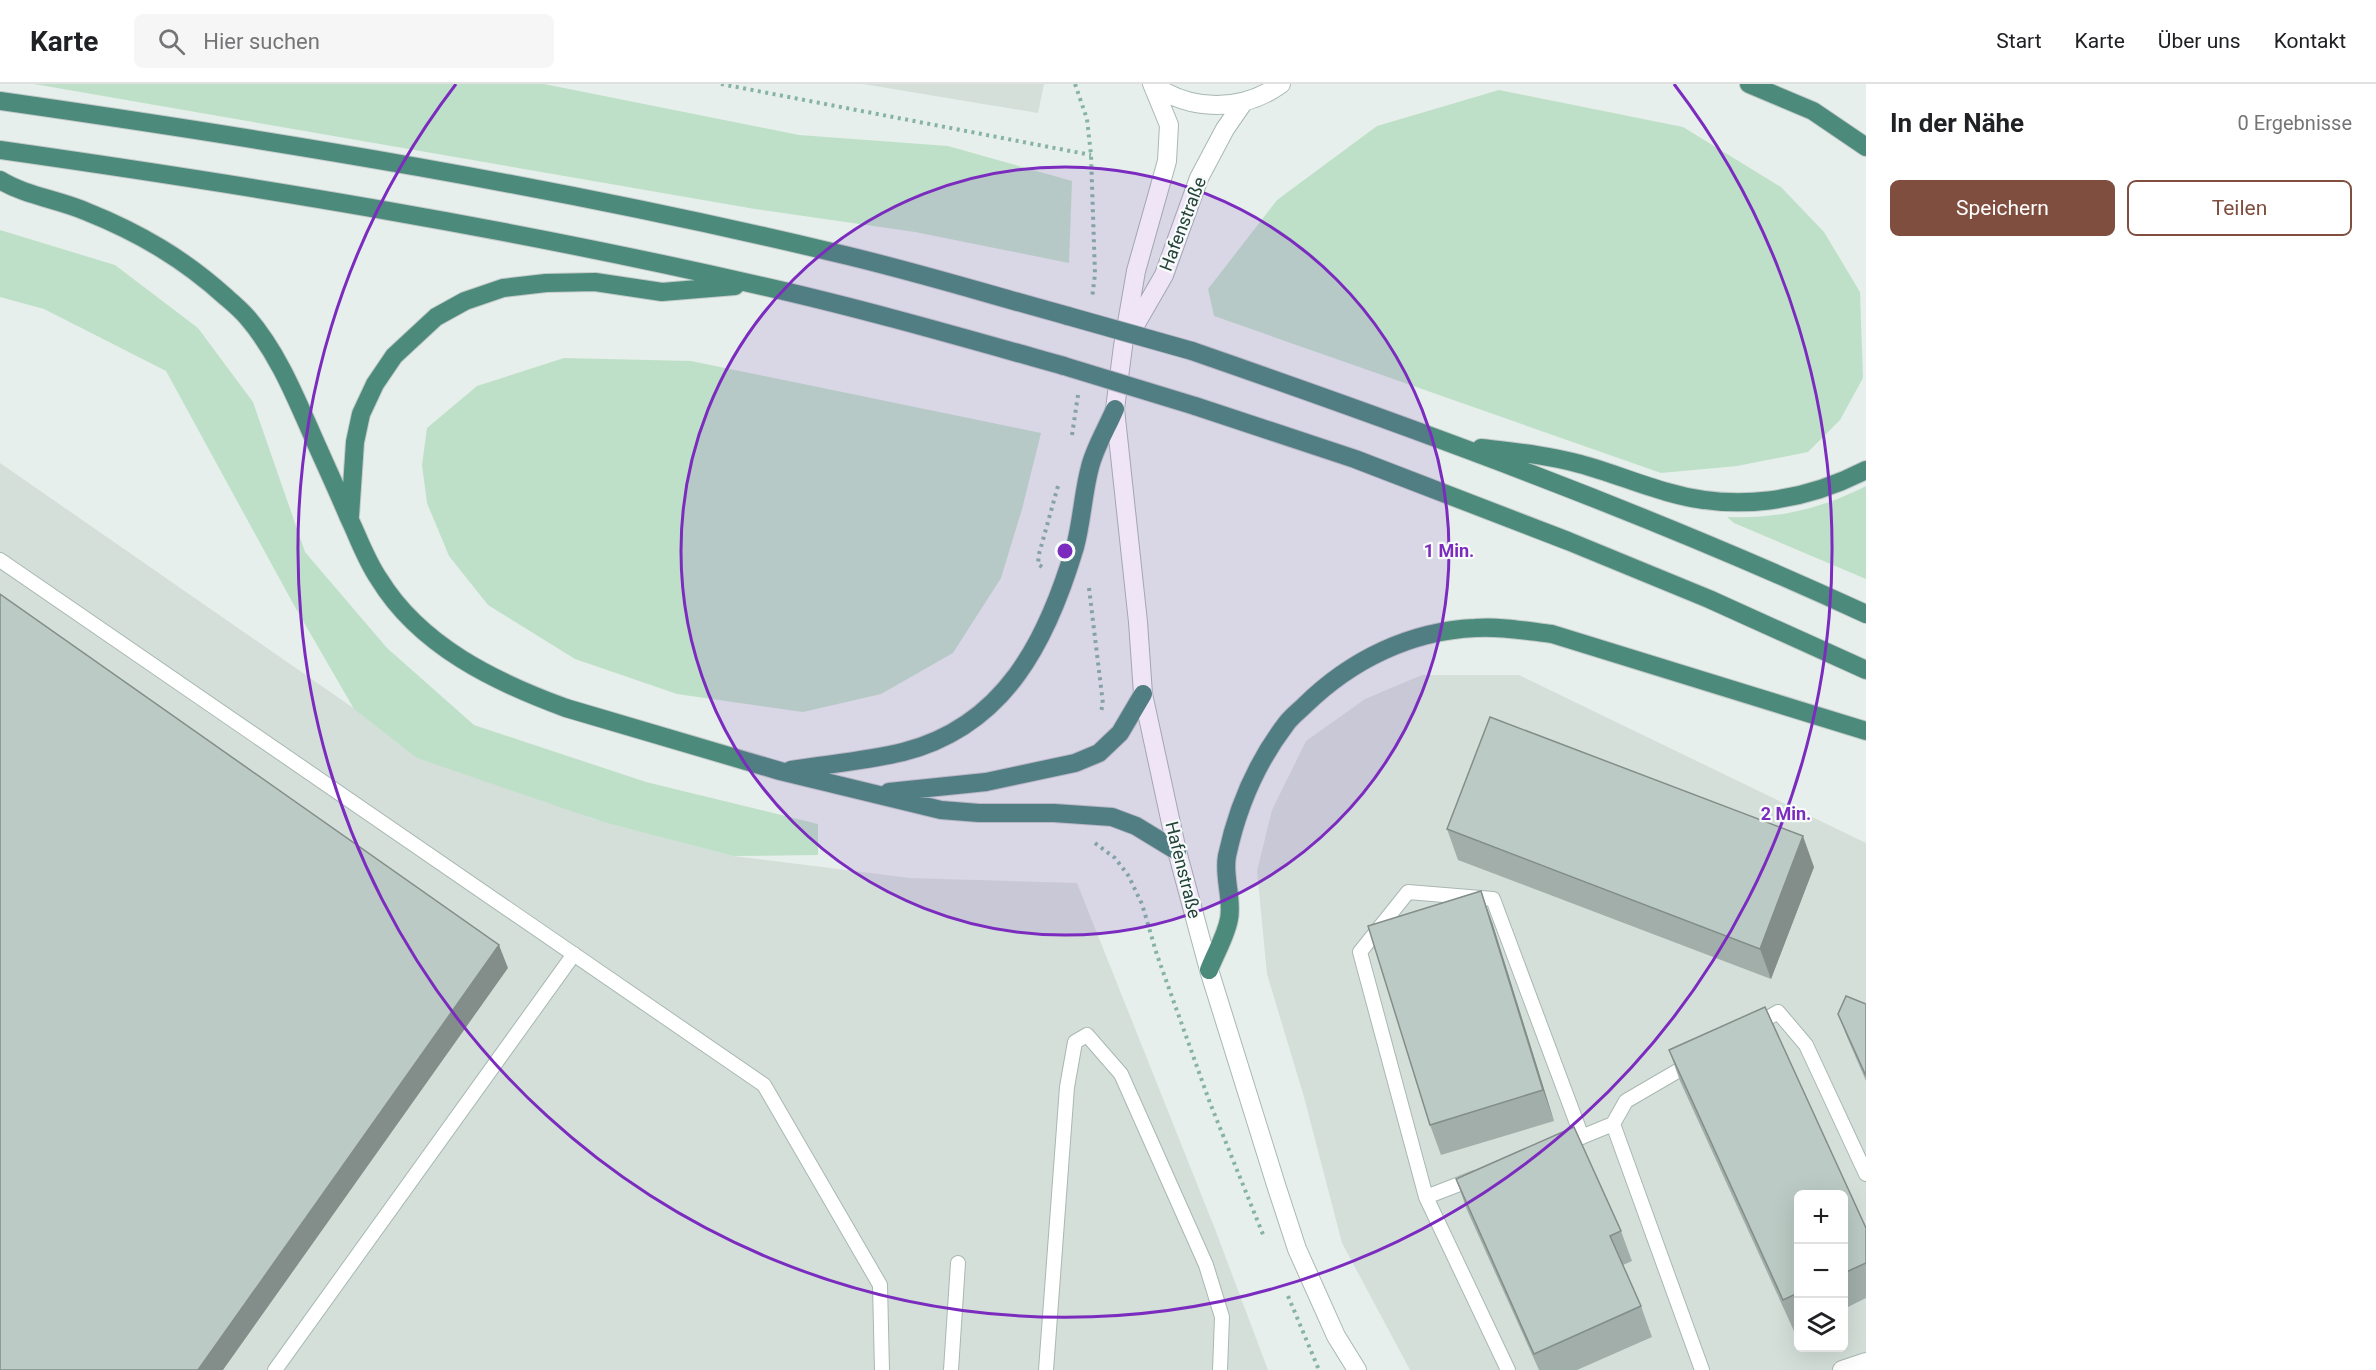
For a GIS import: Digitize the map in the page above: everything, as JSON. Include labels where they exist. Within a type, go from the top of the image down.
[{"type":"highway","points":[[1749,84],[1813,111],[1866,147]]},
{"type":"highway","points":[[0,101],[305,147],[540,189],[837,253],[1068,316],[1192,351],[1455,445],[1674,530],[1866,614]]},
{"type":"highway","points":[[0,150],[197,178],[398,212],[754,284],[914,324],[1195,406],[1355,459],[1568,541],[1709,599],[1866,670]]},
{"type":"highway","points":[[0,180],[13,188],[84,210],[173,254],[203,276],[246,315],[275,354],[362,550],[379,581],[396,603],[440,644],[470,665],[532,695],[566,708],[780,771],[941,810],[1112,817],[1136,825],[1177,851]]},
{"type":"highway","points":[[350,520],[355,442],[361,414],[375,384],[394,356],[436,316],[465,301],[503,288],[546,283],[595,282],[662,291],[754,284]]},
{"type":"highway","points":[[780,771],[904,751],[937,740],[969,723],[999,697],[1019,673],[1054,612],[1075,545],[1090,466],[1115,409]]},
{"type":"highway","points":[[1455,445],[1541,455],[1579,463],[1697,500],[1727,502],[1780,500],[1814,493],[1866,470]]},
{"type":"highway","points":[[1209,970],[1229,919],[1227,859],[1238,818],[1266,753],[1287,722],[1316,694],[1349,668],[1388,647],[1428,634],[1475,628],[1513,629],[1552,634],[1866,731]]},
{"type":"highway","points":[[875,793],[986,782],[1075,763],[1099,753],[1120,733],[1143,694]]},
{"type":"street","points":[[1152,85],[1181,100],[1212,106],[1243,103],[1269,93],[1281,84]]},
{"type":"street","name":"Hafenstraße","points":[[1152,85],[1169,124],[1167,161],[1136,271],[1115,409],[1138,622],[1143,694],[1177,851],[1209,970],[1297,1249],[1336,1336],[1357,1370]]},
{"type":"street","name":"Hafenstraße","points":[[1123,346],[1164,276],[1199,178],[1225,129],[1243,103]]},
{"type":"street","points":[[1842,1370],[1866,1362]]},
{"type":"lane","points":[[0,560],[764,1085],[880,1285],[882,1370]]},
{"type":"lane","points":[[1508,1370],[1426,1197],[1360,952],[1408,892],[1493,899],[1582,1137]]},
{"type":"lane","points":[[275,1370],[574,954]]},
{"type":"lane","points":[[1748,1030],[1778,1012],[1806,1045],[1866,1174]]},
{"type":"lane","points":[[1046,1370],[1067,1087],[1075,1042],[1087,1035],[1121,1074],[1206,1265],[1222,1317],[1220,1370]]},
{"type":"lane","points":[[1560,1145],[1613,1124],[1626,1101],[1707,1054]]},
{"type":"lane","points":[[1613,1124],[1701,1370]]},
{"type":"lane","points":[[1426,1197],[1493,1171]]},
{"type":"lane","points":[[951,1370],[958,1263]]},
{"type":"path","points":[[721,84],[1091,155]]},
{"type":"shaded area","points":[[863,84],[1044,84],[1038,113]]},
{"type":"shaded area","points":[[0,463],[401,741],[593,819],[733,856],[910,878],[1077,883],[1215,1229],[1268,1370],[0,1370]]},
{"type":"shaded area","points":[[1422,675],[1519,675],[1866,843],[1866,1370],[1410,1370],[1342,1243],[1304,1097],[1267,974],[1257,871],[1272,810],[1306,741],[1365,699]]},
{"type":"green space","points":[[34,84],[544,84],[799,135],[948,146],[1072,181],[1069,263],[915,232],[755,209]]},
{"type":"green space","points":[[1499,90],[1683,127],[1781,187],[1824,232],[1860,292],[1863,378],[1840,420],[1808,452],[1737,466],[1661,473],[1214,316],[1208,289],[1277,200],[1377,126]]},
{"type":"green space","points":[[0,230],[115,265],[198,328],[253,402],[305,552],[387,648],[474,725],[646,782],[818,824],[818,855],[733,856],[603,822],[417,758],[354,709],[295,607],[166,371],[44,309],[0,297]]},
{"type":"green space","points":[[564,358],[691,361],[1041,433],[1022,509],[1001,578],[953,653],[881,694],[803,712],[677,694],[575,659],[488,605],[449,556],[427,503],[422,465],[427,428],[477,386]]},
{"type":"green space","points":[[1866,486],[1866,579],[1734,523],[1727,517],[1764,516],[1799,511],[1832,501]]},
{"type":"building","points":[[0,594],[499,945],[198,1370],[0,1370]]},
{"type":"building","points":[[1490,717],[1803,836],[1760,949],[1447,829]]},
{"type":"building","points":[[1481,891],[1543,1090],[1430,1125],[1368,926]]},
{"type":"building","points":[[1846,996],[1866,1004],[1866,1076],[1838,1014]]},
{"type":"building","points":[[1765,1007],[1866,1228],[1866,1263],[1848,1271],[1848,1190],[1794,1190],[1794,1295],[1783,1300],[1669,1050]]},
{"type":"building","points":[[1574,1127],[1621,1231],[1610,1236],[1641,1306],[1534,1354],[1456,1179]]}]
